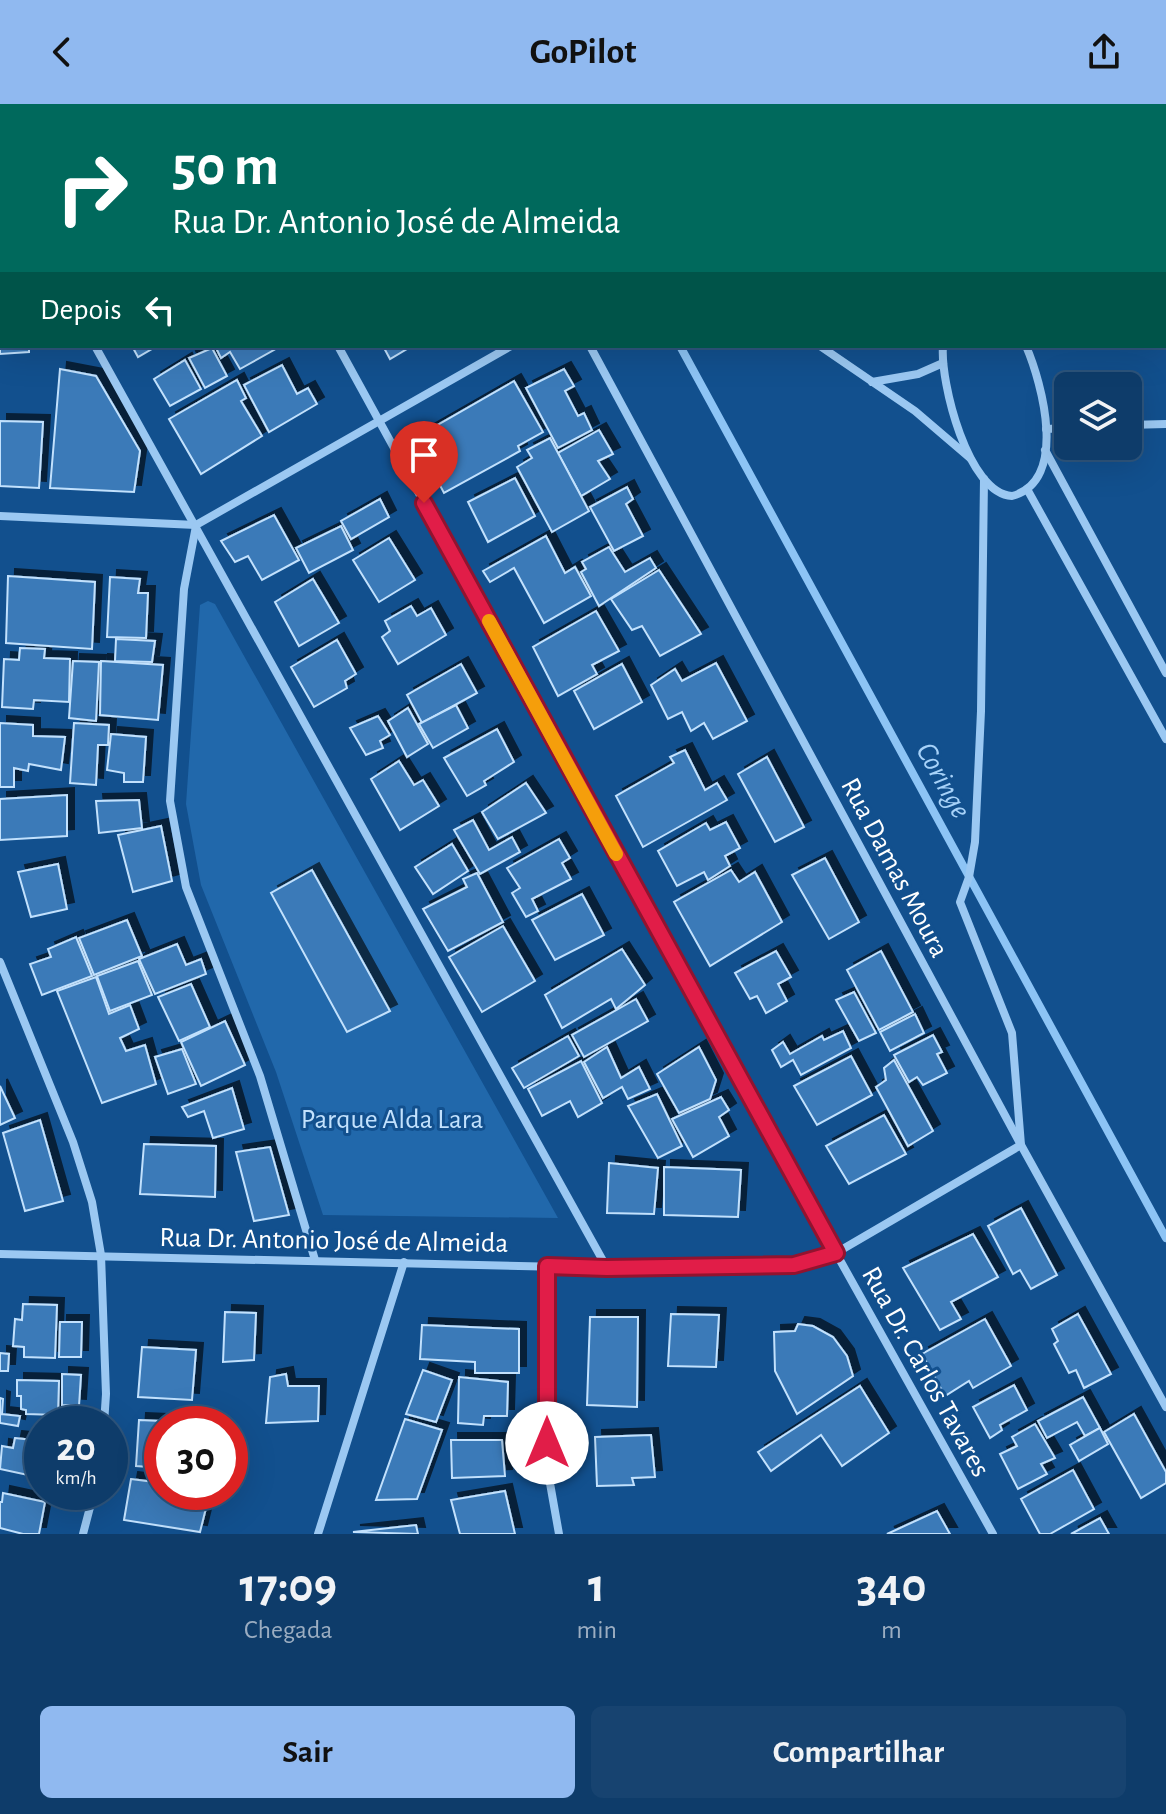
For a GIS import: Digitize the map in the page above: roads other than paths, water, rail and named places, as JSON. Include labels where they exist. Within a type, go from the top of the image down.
[{"type":"street","points":[[96,348],[607,1268]]},
{"type":"street","name":"Rua Dr. Carlos Tavares","points":[[339,348],[993,1534]]},
{"type":"street","points":[[0,516],[196,525],[507,348]]},
{"type":"street","name":"Rua Damas Moura","points":[[591,348],[1021,1145],[1166,1407]]},
{"type":"street","points":[[823,348],[936,427],[973,461]]},
{"type":"street","points":[[943,348],[953,410],[973,461],[984,479],[1006,495],[1019,494],[1027,489],[1041,470],[1045,450],[1042,393],[1027,348]]},
{"type":"street","points":[[872,382],[918,374],[943,363]]},
{"type":"street","points":[[1142,425],[1166,424]]},
{"type":"street","points":[[1046,429],[1054,429]]},
{"type":"street","points":[[1045,450],[1166,673]]},
{"type":"street","points":[[984,479],[981,711],[975,842],[969,877],[960,902],[966,924],[1012,1033],[1021,1145]]},
{"type":"street","points":[[1027,489],[1166,739]]},
{"type":"street","points":[[196,525],[184,589],[170,801],[186,887],[260,1076],[315,1260]]},
{"type":"street","points":[[0,962],[73,1142],[92,1202],[101,1255],[104,1406]]},
{"type":"street","name":"Rua Dr. Antonio José de Almeida","points":[[0,1254],[607,1268],[794,1265],[836,1253],[1021,1145]]},
{"type":"street","points":[[318,1534],[404,1262]]},
{"type":"street","points":[[547,1266],[548,1472],[559,1534]]},
{"type":"street","points":[[83,1534],[89,1510]]},
{"type":"waterway","name":"Coringe","points":[[681,348],[1166,1238]]},
{"type":"park label","name":"Parque Alda Lara","points":[[392,1118]]}]
